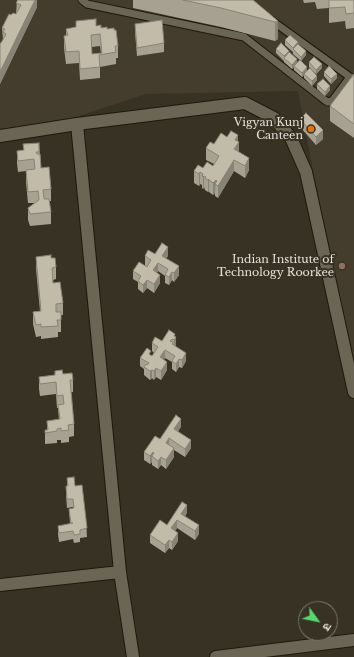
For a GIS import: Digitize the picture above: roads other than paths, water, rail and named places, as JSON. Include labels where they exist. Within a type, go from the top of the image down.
[{"type":"street","points":[[0,136],[77,124],[245,103],[274,118],[291,138],[306,172],[354,392]]},
{"type":"street","points":[[77,124],[120,572],[133,657]]},
{"type":"street","points":[[0,585],[120,572]]},
{"type":"street","points":[[216,657],[354,640]]},
{"type":"lane","points":[[82,0],[87,4],[244,37],[326,102],[332,101],[352,78],[268,18]]},
{"type":"place","name":"Vigyan Kunj Canteen","points":[[311,129]]},
{"type":"place","name":"Indian Institute of Technology Roorkee","points":[[342,266]]}]
